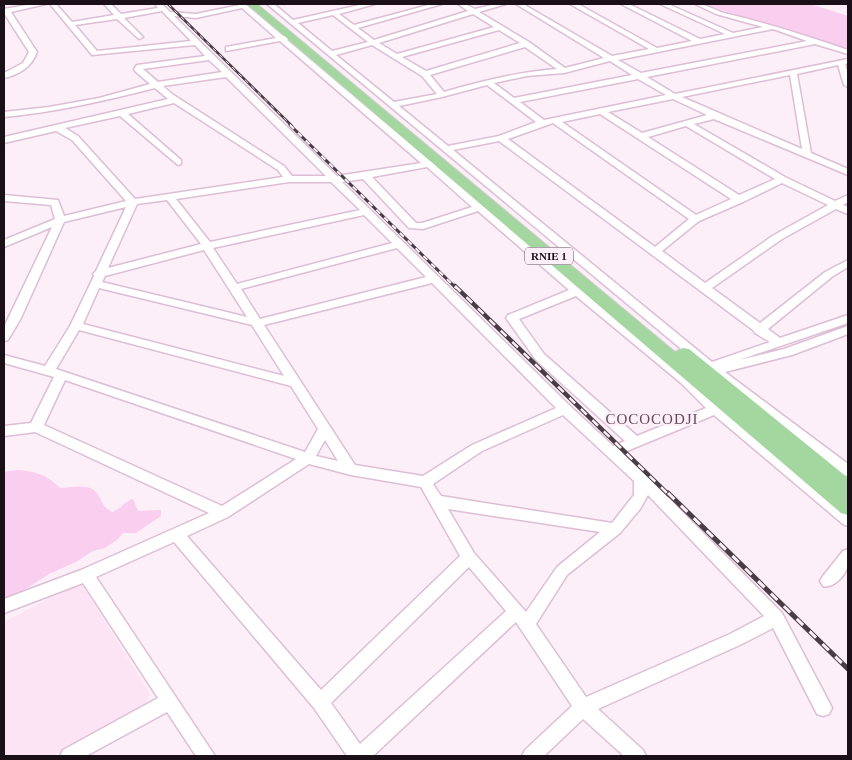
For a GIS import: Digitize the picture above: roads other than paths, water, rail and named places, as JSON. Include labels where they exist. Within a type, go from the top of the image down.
[{"type":"highway","name":"RNIE 1","points":[[262,4],[699,374],[726,405],[848,507]]},
{"type":"highway","name":"RNIE 1","points":[[246,5],[289,33],[699,374]]},
{"type":"highway","name":"RNIE 1","points":[[726,405],[848,489]]},
{"type":"street","points":[[4,76],[24,66],[29,61],[33,52],[5,11],[44,4]]},
{"type":"street","points":[[53,4],[95,53],[197,43]]},
{"type":"street","points":[[107,4],[139,37]]},
{"type":"street","points":[[270,4],[289,33],[330,54],[392,105],[481,207],[577,291],[699,374],[848,471]]},
{"type":"street","points":[[230,49],[289,33],[335,14],[372,4]]},
{"type":"street","points":[[353,27],[439,4]]},
{"type":"street","points":[[461,4],[526,44],[564,71]]},
{"type":"street","points":[[330,54],[374,43],[473,11],[503,4]]},
{"type":"street","points":[[519,4],[673,96],[715,116],[848,172]]},
{"type":"street","points":[[577,4],[656,50]]},
{"type":"street","points":[[624,4],[698,41]]},
{"type":"street","points":[[663,4],[732,35]]},
{"type":"street","points":[[698,4],[718,13],[817,41],[848,52]]},
{"type":"street","points":[[71,24],[163,9],[196,16],[246,5]]},
{"type":"street","points":[[163,9],[565,409],[641,479],[776,618],[823,708]]},
{"type":"street","points":[[683,19],[718,13]]},
{"type":"street","points":[[335,14],[374,43],[425,74],[442,95]]},
{"type":"street","points":[[664,25],[674,22]]},
{"type":"street","points":[[397,56],[500,28]]},
{"type":"street","points":[[392,105],[527,74],[564,71],[610,59],[773,28]]},
{"type":"street","points":[[512,101],[817,41]]},
{"type":"street","points":[[425,74],[526,44]]},
{"type":"street","points":[[211,57],[138,68],[155,85],[176,100],[281,168],[289,179]]},
{"type":"street","points":[[4,244],[60,220],[133,202],[289,179],[336,180],[366,176],[438,158],[542,123],[845,61],[848,85]]},
{"type":"street","points":[[793,71],[807,155]]},
{"type":"street","points":[[4,114],[49,110],[155,85],[228,74]]},
{"type":"street","points":[[488,82],[542,123]]},
{"type":"street","points":[[4,140],[56,127],[123,114],[176,100]]},
{"type":"street","points":[[85,103],[99,119]]},
{"type":"street","points":[[601,111],[740,200]]},
{"type":"street","points":[[123,114],[178,162]]},
{"type":"street","points":[[641,136],[715,116]]},
{"type":"street","points":[[75,138],[88,121]]},
{"type":"street","points":[[555,121],[695,219]]},
{"type":"street","points":[[688,124],[782,179],[848,211]]},
{"type":"street","points":[[56,127],[75,138],[133,202]]},
{"type":"street","points":[[501,138],[759,330],[778,342]]},
{"type":"street","points":[[438,158],[699,374]]},
{"type":"street","points":[[366,176],[413,226],[423,226],[481,207]]},
{"type":"street","points":[[655,252],[695,219],[740,200],[782,179]]},
{"type":"street","points":[[169,196],[207,246],[352,470]]},
{"type":"street","points":[[4,198],[55,202],[60,220],[15,318],[4,337]]},
{"type":"street","points":[[704,288],[778,237],[848,198]]},
{"type":"street","points":[[49,370],[76,326],[133,202]]},
{"type":"street","points":[[97,279],[207,246],[366,212]]},
{"type":"street","points":[[234,288],[398,244]]},
{"type":"street","points":[[759,330],[829,274],[848,264]]},
{"type":"street","points":[[97,279],[257,323],[433,279]]},
{"type":"street","points":[[577,291],[512,318],[540,357],[635,442]]},
{"type":"street","points":[[699,374],[722,362],[848,320]]},
{"type":"street","points":[[76,326],[295,384]]},
{"type":"street","points":[[699,374],[730,368],[780,354],[848,330]]},
{"type":"street","points":[[4,360],[62,374],[308,458],[352,470],[425,482],[478,448],[565,409]]},
{"type":"street","points":[[36,427],[62,374]]},
{"type":"street","points":[[611,452],[726,405],[848,520]]},
{"type":"street","points":[[4,430],[36,427],[224,513]]},
{"type":"street","points":[[4,606],[86,575],[224,513],[308,458],[324,429]]},
{"type":"street","points":[[177,535],[320,702],[359,756],[521,619],[562,571],[615,529],[640,496],[641,479]]},
{"type":"street","points":[[425,482],[469,557],[521,619],[583,707],[637,756]]},
{"type":"street","points":[[436,501],[615,529]]},
{"type":"street","points":[[828,581],[848,555]]},
{"type":"street","points":[[320,702],[469,557]]},
{"type":"street","points":[[86,575],[168,702],[206,756]]},
{"type":"street","points":[[531,756],[583,707],[736,639],[776,618]]},
{"type":"street","points":[[75,755],[168,702]]},
{"type":"railway","points":[[168,4],[292,126]]},
{"type":"railway","points":[[290,125],[456,288]]},
{"type":"railway","points":[[455,286],[669,495]]},
{"type":"railway","points":[[668,493],[848,669]]},
{"type":"district","name":"COCOCODJI","points":[[652,419]]}]
